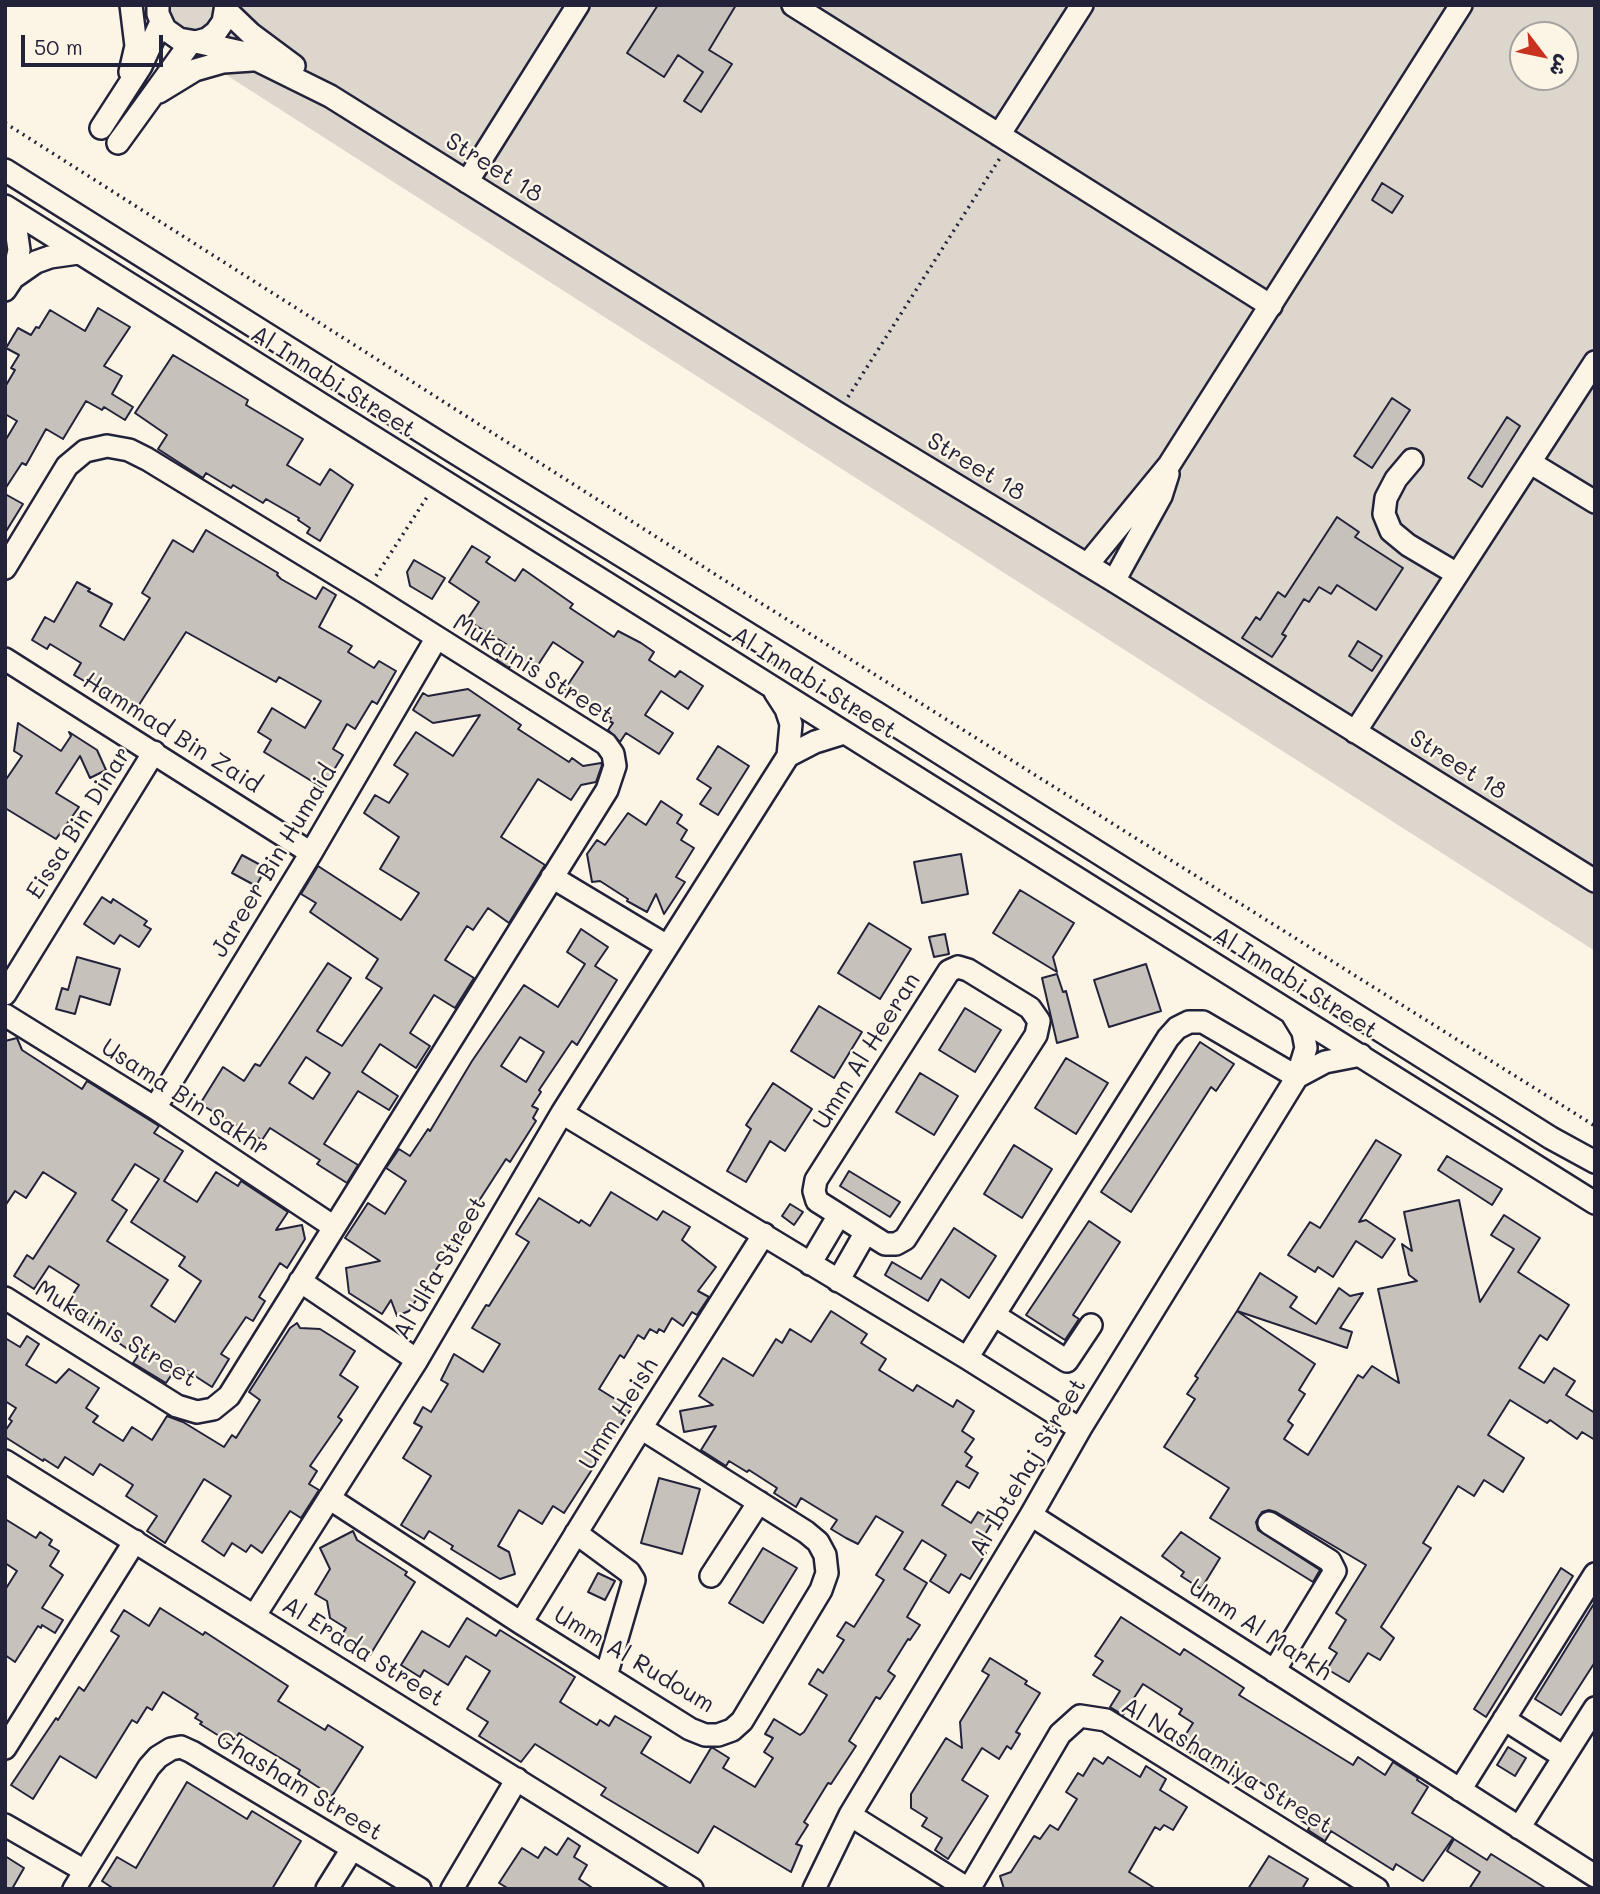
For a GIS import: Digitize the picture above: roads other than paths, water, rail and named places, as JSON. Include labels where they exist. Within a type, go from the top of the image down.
[{"type":"street","points":[[128,85],[136,46],[131,5]]},
{"type":"street","points":[[467,182],[578,5]]},
{"type":"street","points":[[793,5],[1270,306]]},
{"type":"street","points":[[1004,139],[1082,5]]},
{"type":"street","points":[[1087,565],[1169,465],[1461,5]]},
{"type":"street","name":"Street 18","points":[[227,8],[251,34],[330,96]]},
{"type":"street","name":"Street 18","points":[[193,42],[207,39],[216,32],[223,22],[227,8]]},
{"type":"street","points":[[101,128],[150,48],[158,11]]},
{"type":"street","name":"Street 18","points":[[158,11],[172,35],[228,48],[260,60],[330,96],[1595,881]]},
{"type":"street","points":[[118,143],[193,42]]},
{"type":"street","points":[[146,102],[195,70],[223,62],[260,60]]},
{"type":"street","name":"Al Innabi Street","points":[[5,170],[878,714],[1551,1138],[1595,1162]]},
{"type":"street","points":[[7,207],[18,236],[19,250],[9,284]]},
{"type":"street","name":"Al Innabi Street","points":[[7,207],[1595,1203]]},
{"type":"street","points":[[9,284],[36,261],[78,253]]},
{"type":"street","points":[[1355,732],[1595,362]]},
{"type":"street","name":"Mukainis Street","points":[[5,568],[67,466],[85,451],[107,446],[129,450],[148,458],[606,744],[613,754],[615,766],[613,778],[229,1396],[213,1409],[197,1412],[177,1406],[5,1298]]},
{"type":"street","points":[[1412,460],[1396,479],[1386,498],[1384,514],[1387,522],[1391,531],[1408,545],[1457,575]]},
{"type":"street","points":[[1531,463],[1595,502]]},
{"type":"street","points":[[1114,581],[1161,496],[1169,465]]},
{"type":"street","name":"Jareer Bin Humaid","points":[[155,1108],[311,853],[436,639]]},
{"type":"street","name":"Hammad Bin Zaid","points":[[5,659],[311,853]]},
{"type":"street","name":"Al Ulfa Street","points":[[255,1615],[417,1360],[562,1113],[788,756],[791,724],[786,709],[772,687]]},
{"type":"street","points":[[788,756],[815,741],[844,733]]},
{"type":"street","name":"Eissa Bin Dinar","points":[[5,993],[154,752]]},
{"type":"street","points":[[552,877],[667,946]]},
{"type":"street","name":"Umm Al Heeran","points":[[958,967],[968,970],[1030,1008],[1039,1021],[1036,1035],[905,1239],[896,1244],[885,1244],[866,1232],[817,1201],[814,1191],[816,1180],[949,971],[958,967]]},
{"type":"street","name":"Al Ibtehaj Street","points":[[814,1889],[850,1815],[1080,1429],[1297,1077],[1304,1056],[1305,1040],[1290,1011]]},
{"type":"street","name":"Usama Bin Sakhr","points":[[5,1015],[155,1108],[334,1227]]},
{"type":"street","points":[[967,1358],[1168,1038],[1177,1028],[1189,1022],[1203,1022],[1297,1077],[1325,1062],[1361,1055]]},
{"type":"street","points":[[562,1113],[1080,1429]]},
{"type":"street","points":[[810,1264],[839,1215]]},
{"type":"street","points":[[838,1282],[866,1232]]},
{"type":"street","name":"Umm Heish","points":[[521,1623],[640,1427],[764,1234]]},
{"type":"street","points":[[300,1281],[417,1360]]},
{"type":"street","points":[[994,1315],[1067,1361],[1091,1325]]},
{"type":"street","name":"Umm Al Rudoum","points":[[329,1498],[521,1623],[690,1728],[705,1735],[718,1735],[732,1730],[742,1720],[821,1590],[827,1573],[825,1555],[818,1542],[640,1427]]},
{"type":"street","name":"Al Erada Street","points":[[5,1461],[692,1889]]},
{"type":"street","points":[[711,1576],[759,1502]]},
{"type":"street","name":"Umm Al Markh","points":[[1031,1515],[1595,1876]]},
{"type":"street","points":[[1269,1523],[1330,1561],[1335,1571],[1274,1671]]},
{"type":"street","points":[[576,1533],[629,1572],[634,1580],[606,1676]]},
{"type":"street","points":[[5,1748],[135,1541]]},
{"type":"street","points":[[1460,1790],[1595,1574]]},
{"type":"street","points":[[1519,1828],[1595,1708]]},
{"type":"street","name":"Al Nashamiya Street","points":[[850,1815],[968,1889],[1060,1734],[1080,1716],[1106,1720],[1377,1889]]},
{"type":"street","points":[[1504,1719],[1564,1757]]},
{"type":"street","name":"Ghasham Street","points":[[5,1825],[79,1880],[149,1767],[158,1757],[171,1749],[181,1747],[420,1889]]},
{"type":"street","points":[[452,1889],[517,1779]]},
{"type":"street","points":[[327,1889],[352,1849]]}]
